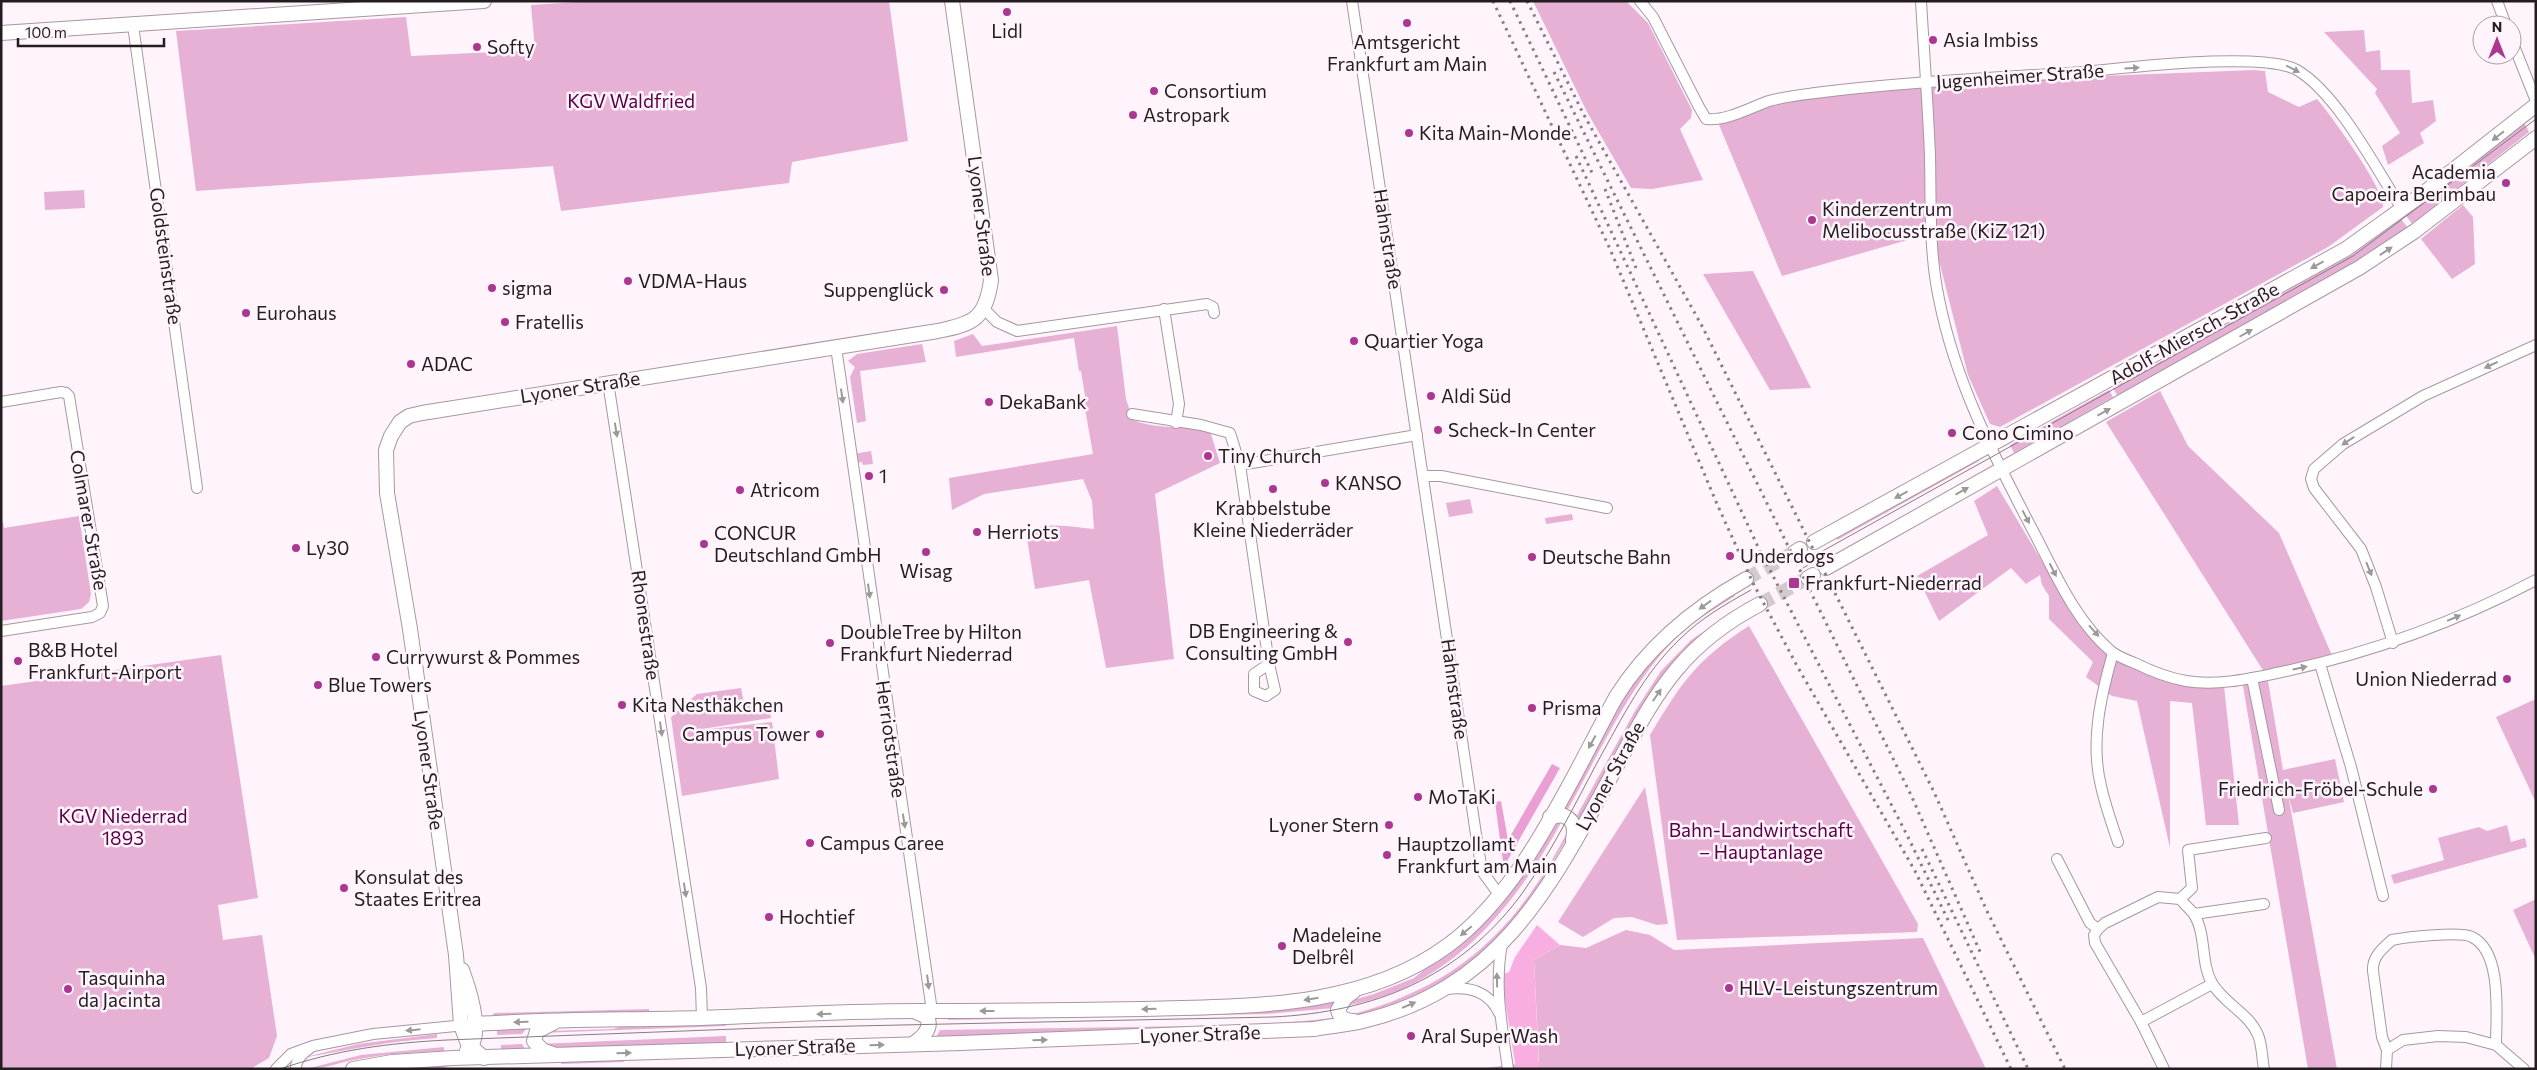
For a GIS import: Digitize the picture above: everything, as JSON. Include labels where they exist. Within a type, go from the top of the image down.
[{"type":"main road","points":[[1,33],[484,1]]},
{"type":"main road","name":"Lyoner Straße","points":[[953,6],[990,268],[990,292],[984,309],[975,319],[966,325],[836,348],[608,382],[409,416],[395,428],[386,450],[388,507],[410,630],[456,955],[472,1048],[484,1058],[1305,1030],[1363,1021],[1405,1007],[1443,990],[1474,969],[1502,944],[1523,921],[1542,896],[1573,844],[1644,715],[1677,667],[1705,639],[1760,604]]},
{"type":"main road","name":"Adolf-Miersch-Straße","points":[[1814,542],[2337,254],[2402,209],[2536,105]]},
{"type":"main road","name":"Adolf-Miersch-Straße","points":[[1826,568],[2367,263],[2415,231],[2536,138]]},
{"type":"main road","name":"Lyoner Straße","points":[[468,1025],[932,1011],[1044,1011],[1247,1006],[1315,999],[1359,988],[1406,971],[1446,947],[1476,922],[1500,896],[1517,873],[1616,697],[1640,664],[1690,616],[1746,579]]},
{"type":"main road","points":[[1550,817],[1562,815],[1573,822],[1573,844]]},
{"type":"main road","points":[[1359,988],[1345,998],[1338,1010],[1339,1016],[1345,1020],[1363,1021]]},
{"type":"main road","points":[[913,1044],[924,1036],[929,1023],[926,1017],[916,1012]]},
{"type":"main road","points":[[555,1055],[536,1046],[534,1037],[541,1028],[566,1021]]},
{"type":"main road","points":[[453,1058],[472,1048]]},
{"type":"main road","points":[[353,1069],[392,1062],[484,1058]]},
{"type":"street","name":"Hahnstraße","points":[[1352,1],[1481,868],[1485,878],[1500,896]]},
{"type":"street","name":"Jugenheimer Straße","points":[[1640,1],[1653,17],[1706,119],[1717,120],[1772,100],[1812,93],[1990,76],[2206,63],[2259,61],[2281,63],[2309,78],[2327,98],[2402,209]]},
{"type":"street","points":[[1920,1],[1926,83],[1932,233],[1938,296],[1958,372],[2001,469],[2065,592],[2088,625],[2113,653],[2152,671],[2187,681],[2224,683],[2320,664],[2393,643],[2507,595],[2536,580]]},
{"type":"street","points":[[2496,1],[2502,15]]},
{"type":"street","name":"Goldsteinstraße","points":[[133,24],[197,488]]},
{"type":"street","points":[[2522,65],[2536,101]]},
{"type":"street","points":[[984,309],[997,322],[1017,331],[1208,304],[1213,307],[1214,313]]},
{"type":"street","points":[[1164,310],[1179,404],[1176,423]]},
{"type":"street","points":[[2393,643],[2376,587],[2361,549],[2314,488],[2311,479],[2314,469],[2343,444],[2398,409],[2536,345]]},
{"type":"street","name":"Herriotstraße","points":[[836,348],[932,1011]]},
{"type":"street","name":"Rhonestraße","points":[[608,382],[701,988],[702,1018]]},
{"type":"street","name":"Colmarer Straße","points":[[1,402],[61,392],[69,396],[103,606],[100,612],[92,617],[1,631]]},
{"type":"street","points":[[1132,414],[1176,423],[1201,425],[1230,433],[1240,465],[1269,664]]},
{"type":"street","points":[[1240,465],[1417,435]]},
{"type":"street","points":[[1423,476],[1441,476],[1607,508]]},
{"type":"street","points":[[2113,653],[2101,696],[2096,745],[2100,785],[2118,842]]},
{"type":"street","points":[[2320,664],[2351,768],[2383,896]]},
{"type":"street","points":[[2252,678],[2279,810]]},
{"type":"street","points":[[2180,899],[2192,888],[2188,850],[2266,838]]},
{"type":"street","points":[[2057,859],[2090,923],[2098,929]]},
{"type":"street","points":[[2164,1069],[2141,1022],[2095,943],[2094,935],[2105,922],[2158,897],[2169,896],[2180,899],[2194,914],[2199,928],[2207,972],[2212,984],[2220,994],[2254,1025],[2259,1037],[2264,1069]]},
{"type":"street","points":[[2194,914],[2264,904]]},
{"type":"street","points":[[2386,1069],[2387,1050],[2382,1037],[2372,964],[2375,957],[2392,940],[2471,936],[2481,943],[2486,951],[2495,978],[2496,1045]]},
{"type":"street","points":[[1502,944],[1497,981],[1508,1069]]},
{"type":"street","points":[[2141,1022],[2212,984]]},
{"type":"street","points":[[1443,990],[1463,988],[1480,992],[1494,1003],[1501,1017]]},
{"type":"street","points":[[276,1069],[291,1054],[313,1046],[373,1034],[468,1025]]},
{"type":"street","points":[[2387,1050],[2403,1040],[2438,1036],[2466,1036],[2496,1045],[2524,1069]]},
{"type":"street","points":[[296,1069],[296,1063],[301,1055],[313,1046]]},
{"type":"green space","name":"KGV Waldfried","points":[[595,1],[889,1],[908,141],[792,162],[789,183],[561,211],[553,166],[196,191],[176,31],[406,17],[411,56],[535,50],[531,5]]},
{"type":"green space","points":[[1533,1],[1626,1],[1648,23],[1692,110],[1691,118],[1680,129],[1703,180],[1652,189],[1631,188],[1587,112]]},
{"type":"green space","points":[[2364,30],[2366,52],[2380,50],[2381,70],[2410,70],[2412,103],[2433,100],[2436,121],[2420,133],[2424,143],[2388,165],[2382,146],[2400,133],[2375,93],[2377,89],[2324,32]]},
{"type":"green space","points":[[2265,71],[2268,92],[2299,107],[2317,99],[2334,120],[2367,170],[2382,198],[2383,207],[2328,247],[2000,427],[1990,424],[1968,375],[1932,233],[1782,276],[1717,120],[1813,93],[1926,83]]},
{"type":"green space","points":[[2523,121],[2529,132],[2412,224],[2405,214]]},
{"type":"green space","points":[[84,190],[85,208],[45,210],[44,192]]},
{"type":"green space","points":[[2463,205],[2473,217],[2475,264],[2452,279],[2421,239]]},
{"type":"green space","points":[[2401,219],[2408,228],[2353,265],[2117,395],[2113,388],[2353,254]]},
{"type":"green space","points":[[1753,271],[1811,388],[1770,390],[1703,274]]},
{"type":"green space","points":[[1117,326],[1126,399],[1133,420],[1161,426],[1209,428],[1220,463],[1155,494],[1174,659],[1106,668],[1089,580],[1035,589],[1026,532],[1051,526],[1094,529],[1092,501],[1083,479],[984,494],[952,510],[949,478],[1093,454],[1084,403],[1086,402],[1081,371],[1079,371],[1074,338],[956,357],[954,341],[973,334],[982,346]]},
{"type":"green space","points":[[922,344],[926,362],[860,371],[866,421],[857,423],[850,377],[855,367],[848,361],[857,354]]},
{"type":"green space","points":[[2109,390],[2113,397],[2014,453],[2010,445]]},
{"type":"green space","points":[[2160,391],[2188,446],[2279,533],[2334,660],[2267,675],[2283,770],[2335,759],[2344,802],[2293,813],[2288,794],[2337,1069],[2308,1069],[2242,680],[2266,675],[2106,422]]},
{"type":"green space","points":[[871,451],[873,464],[863,465],[862,462],[856,463],[854,454]]},
{"type":"green space","points":[[1978,459],[1979,461],[1837,540],[1835,536],[1875,517]]},
{"type":"green space","points":[[1983,471],[1847,553],[1845,549]]},
{"type":"green space","points":[[1997,486],[2062,595],[2113,653],[2150,675],[2224,686],[2239,825],[2206,825],[2192,703],[2170,701],[2170,848],[2137,701],[2112,696],[2086,677],[2093,662],[2049,619],[2049,596],[2042,585],[2040,575],[2026,584],[2011,568],[1939,621],[1917,576],[1988,535],[1974,501]]},
{"type":"green space","points":[[1470,499],[1473,513],[1449,517],[1446,503]]},
{"type":"green space","points":[[1572,514],[1573,520],[1546,524],[1545,518]]},
{"type":"green space","points":[[79,516],[91,594],[89,602],[81,609],[1,621],[1,522],[3,522],[4,528]]},
{"type":"green space","points":[[1733,592],[1735,596],[1687,628],[1657,659],[1628,700],[1568,809],[1560,809],[1603,727],[1619,701],[1643,669],[1671,641],[1701,616]]},
{"type":"green space","points":[[1741,607],[1744,610],[1706,633],[1577,829],[1576,817],[1635,711],[1661,671],[1691,640]]},
{"type":"green space","name":"Bahn-Landwirtschaft – Hauptanlage","points":[[1749,626],[1918,924],[1917,932],[1677,940],[1650,735],[1681,686],[1692,673],[1716,650]]},
{"type":"green space","name":"KGV Niederrad 1893","points":[[221,655],[258,898],[218,905],[223,940],[262,935],[277,1036],[269,1058],[252,1068],[239,1069],[1,1069],[1,686]]},
{"type":"green space","points":[[741,688],[744,703],[769,700],[771,718],[690,731],[772,722],[779,779],[682,796],[671,717],[697,694]]},
{"type":"green space","points":[[2536,699],[2536,803],[2496,717]]},
{"type":"green space","points":[[1645,787],[1668,924],[1657,925],[1632,917],[1614,918],[1583,937],[1558,922]]},
{"type":"green space","points":[[1562,821],[1522,884],[1500,913],[1475,940],[1447,963],[1416,982],[1382,997],[1345,1006],[1349,1001],[1374,994],[1414,978],[1484,922],[1514,888],[1553,824]]},
{"type":"green space","points":[[2507,825],[2511,842],[2525,838],[2527,847],[2394,884],[2391,875],[2444,860],[2438,838],[2479,827],[2487,831]]},
{"type":"green space","points":[[1569,829],[1569,835],[1538,887],[1516,918],[1471,966],[1400,1004],[1353,1019],[1347,1016],[1387,1004],[1421,988],[1452,971],[1480,949],[1505,925],[1528,897]]},
{"type":"green space","points":[[2536,899],[2536,960],[2513,910]]},
{"type":"green space","points":[[1626,930],[1650,935],[1674,950],[1923,938],[1986,1069],[1479,1069],[1539,1061],[1534,960],[1560,945],[1586,948]]},
{"type":"green space","points":[[1336,999],[1334,1008],[1267,1014],[948,1020],[948,1015]]},
{"type":"green space","points":[[649,1009],[649,1012],[492,1016],[494,1013]]},
{"type":"green space","points":[[1336,1018],[1337,1022],[935,1039],[940,1030],[1258,1025]]},
{"type":"green space","points":[[725,1021],[726,1026],[540,1033],[546,1031],[613,1029],[629,1024]]},
{"type":"green space","points":[[528,1027],[522,1034],[497,1035],[497,1028]]},
{"type":"green space","points":[[437,1034],[437,1038],[385,1044],[302,1058],[358,1044]]},
{"type":"green space","points":[[726,1036],[726,1045],[546,1049],[538,1044]]},
{"type":"green space","points":[[522,1044],[526,1050],[501,1050],[501,1045]]},
{"type":"green space","points":[[444,1047],[444,1051],[380,1056],[306,1069],[361,1055]]},
{"type":"green space","points":[[621,1058],[624,1062],[561,1064],[563,1060]]},
{"type":"green space","points":[[450,1065],[441,1069],[389,1069]]},
{"type":"shaded area","points":[[1552,764],[1560,768],[1506,863],[1503,862],[1495,802],[1501,801],[1508,840]]},
{"type":"shaded area","points":[[1537,925],[1560,945],[1534,960],[1539,1069],[1516,1069],[1504,994],[1503,974],[1509,972],[1515,957]]},
{"type":"tunnel","points":[[1746,579],[1795,552]]},
{"type":"tunnel","points":[[1760,604],[1808,578]]},
{"type":"tram line","points":[[1819,553],[2353,256],[2536,119]]},
{"type":"tram line","points":[[1803,568],[1808,565]]},
{"type":"tram line","points":[[280,1069],[301,1062],[362,1048],[425,1041],[762,1028],[1273,1017],[1310,1014],[1346,1008],[1380,998],[1412,985],[1442,969],[1497,924],[1521,895],[1542,863],[1625,712],[1655,666],[1696,624],[1751,590]]},
{"type":"railway","points":[[1493,1],[1610,249],[1717,504],[1753,583],[1796,664],[1915,871],[2011,1069]]},
{"type":"railway","points":[[1510,1],[1594,177]]},
{"type":"railway","points":[[1527,1],[1584,115],[1702,326],[1934,792],[1986,909],[2065,1069]]},
{"type":"railway","points":[[1554,72],[1911,795],[1981,954]]},
{"type":"railway","points":[[1576,156],[1759,549],[1907,835],[1949,922]]},
{"type":"railway","points":[[1605,189],[1636,268]]},
{"type":"railway","points":[[1922,849],[2028,1069]]},
{"type":"place","name":"Lidl","points":[[1007,12]]},
{"type":"place","name":"Amtsgericht Frankfurt am Main","points":[[1407,23]]},
{"type":"place","name":"Asia Imbiss","points":[[1933,40]]},
{"type":"place","name":"Softy","points":[[477,47]]},
{"type":"place","name":"Consortium","points":[[1154,91]]},
{"type":"place","name":"Astropark","points":[[1133,115]]},
{"type":"place","name":"Kita Main-Monde","points":[[1409,133]]},
{"type":"place","name":"Academia Capoeira Berimbau","points":[[2506,183]]},
{"type":"place","name":"Kinderzentrum Melibocusstraße (KiZ 121)","points":[[1812,220]]},
{"type":"place","name":"VDMA-Haus","points":[[628,281]]},
{"type":"place","name":"sigma","points":[[492,288]]},
{"type":"place","name":"Suppenglück","points":[[944,290]]},
{"type":"place","name":"Eurohaus","points":[[246,313]]},
{"type":"place","name":"Fratellis","points":[[505,322]]},
{"type":"place","name":"Quartier Yoga","points":[[1354,341]]},
{"type":"place","name":"ADAC","points":[[411,364]]},
{"type":"place","name":"Aldi Süd","points":[[1431,396]]},
{"type":"place","name":"DekaBank","points":[[989,402]]},
{"type":"place","name":"Scheck-In Center","points":[[1438,430]]},
{"type":"place","name":"Cono Cimino","points":[[1952,433]]},
{"type":"place","name":"Tiny Church","points":[[1208,456]]},
{"type":"place","name":"1","points":[[869,476]]},
{"type":"place","name":"KANSO","points":[[1325,483]]},
{"type":"place","name":"Krabbelstube Kleine Niederräder","points":[[1273,489]]},
{"type":"place","name":"Atricom","points":[[740,490]]},
{"type":"place","name":"Herriots","points":[[977,532]]},
{"type":"place","name":"CONCUR Deutschland GmbH","points":[[704,544]]},
{"type":"place","name":"Ly30","points":[[296,548]]},
{"type":"place","name":"Wisag","points":[[926,552]]},
{"type":"place","name":"Underdogs","points":[[1730,556]]},
{"type":"place","name":"Deutsche Bahn","points":[[1532,557]]},
{"type":"place","name":"Frankfurt-Niederrad","points":[[1794,583]]},
{"type":"place","name":"DB Engineering & Consulting GmbH","points":[[1348,642]]},
{"type":"place","name":"DoubleTree by Hilton Frankfurt Niederrad","points":[[830,643]]},
{"type":"place","name":"Currywurst & Pommes","points":[[376,657]]},
{"type":"place","name":"B&B Hotel Frankfurt-Airport","points":[[18,661]]},
{"type":"place","name":"Union Niederrad","points":[[2507,679]]},
{"type":"place","name":"Blue Towers","points":[[318,685]]},
{"type":"place","name":"Kita Nesthäkchen","points":[[622,705]]},
{"type":"place","name":"Prisma","points":[[1532,708]]},
{"type":"place","name":"Campus Tower","points":[[820,734]]},
{"type":"place","name":"Friedrich-Fröbel-Schule","points":[[2433,789]]},
{"type":"place","name":"MoTaKi","points":[[1418,797]]},
{"type":"place","name":"Lyoner Stern","points":[[1389,825]]},
{"type":"place","name":"Campus Caree","points":[[810,843]]},
{"type":"place","name":"Hauptzollamt Frankfurt am Main","points":[[1387,855]]},
{"type":"place","name":"Konsulat des Staates Eritrea","points":[[344,888]]},
{"type":"place","name":"Hochtief","points":[[769,917]]},
{"type":"place","name":"Madeleine Delbrêl","points":[[1282,946]]},
{"type":"place","name":"HLV-Leistungszentrum","points":[[1729,988]]},
{"type":"place","name":"Tasquinha da Jacinta","points":[[68,989]]},
{"type":"place","name":"Aral SuperWash","points":[[1411,1036]]}]
